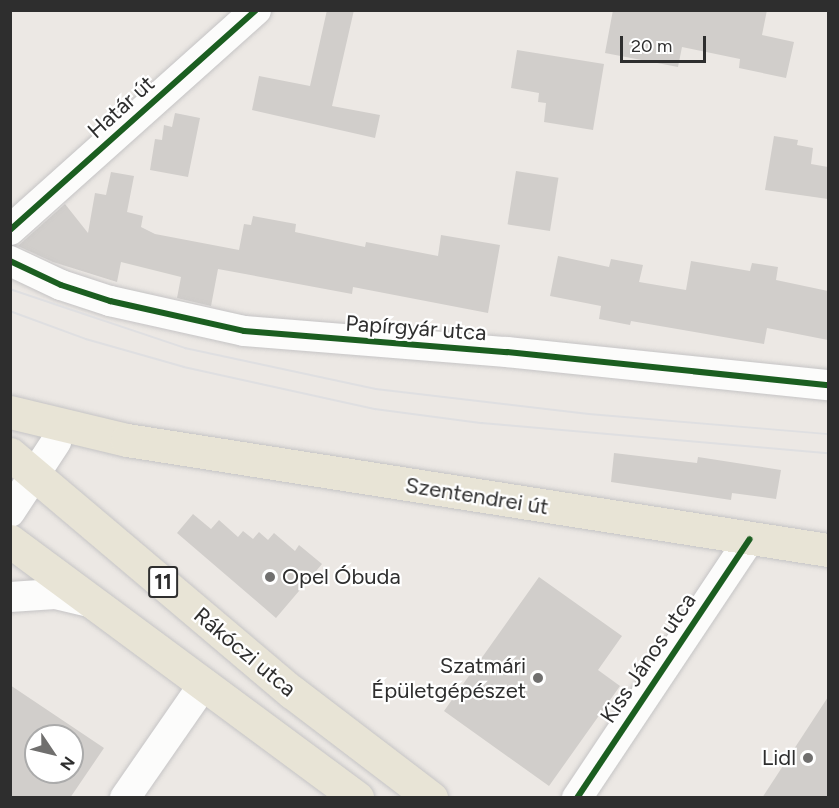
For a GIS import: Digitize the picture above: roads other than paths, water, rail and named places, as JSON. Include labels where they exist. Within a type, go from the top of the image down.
[{"type":"main road","name":"Szentendrei út","points":[[10,411],[127,440],[828,550]]},
{"type":"main road","name":"Szentendrei út","points":[[10,431],[56,442],[127,440]]},
{"type":"main road","name":"Rákóczi utca","points":[[22,463],[291,692],[430,798]]},
{"type":"main road","name":"Rákóczi utca","points":[[10,541],[357,798]]},
{"type":"street","name":"Határ út","points":[[10,230],[256,10]]},
{"type":"street","name":"Papírgyár utca","points":[[10,261],[61,285],[110,302],[244,331],[507,352],[828,385]]},
{"type":"street","points":[[10,512],[22,463],[56,442]]},
{"type":"street","name":"Kiss János utca","points":[[577,798],[750,539]]},
{"type":"street","points":[[10,597],[55,594],[94,603]]},
{"type":"street","points":[[125,798],[204,684]]},
{"type":"tram line","points":[[10,289],[185,348],[376,389],[589,414],[828,434]]},
{"type":"tram line","points":[[10,311],[86,339],[184,367],[375,409],[482,423],[828,453]]},
{"type":"place","name":"Opel Óbuda","points":[[270,577]]},
{"type":"place","name":"Szatmári Épületgépészet","points":[[538,678]]},
{"type":"place","name":"Lidl","points":[[808,758]]}]
